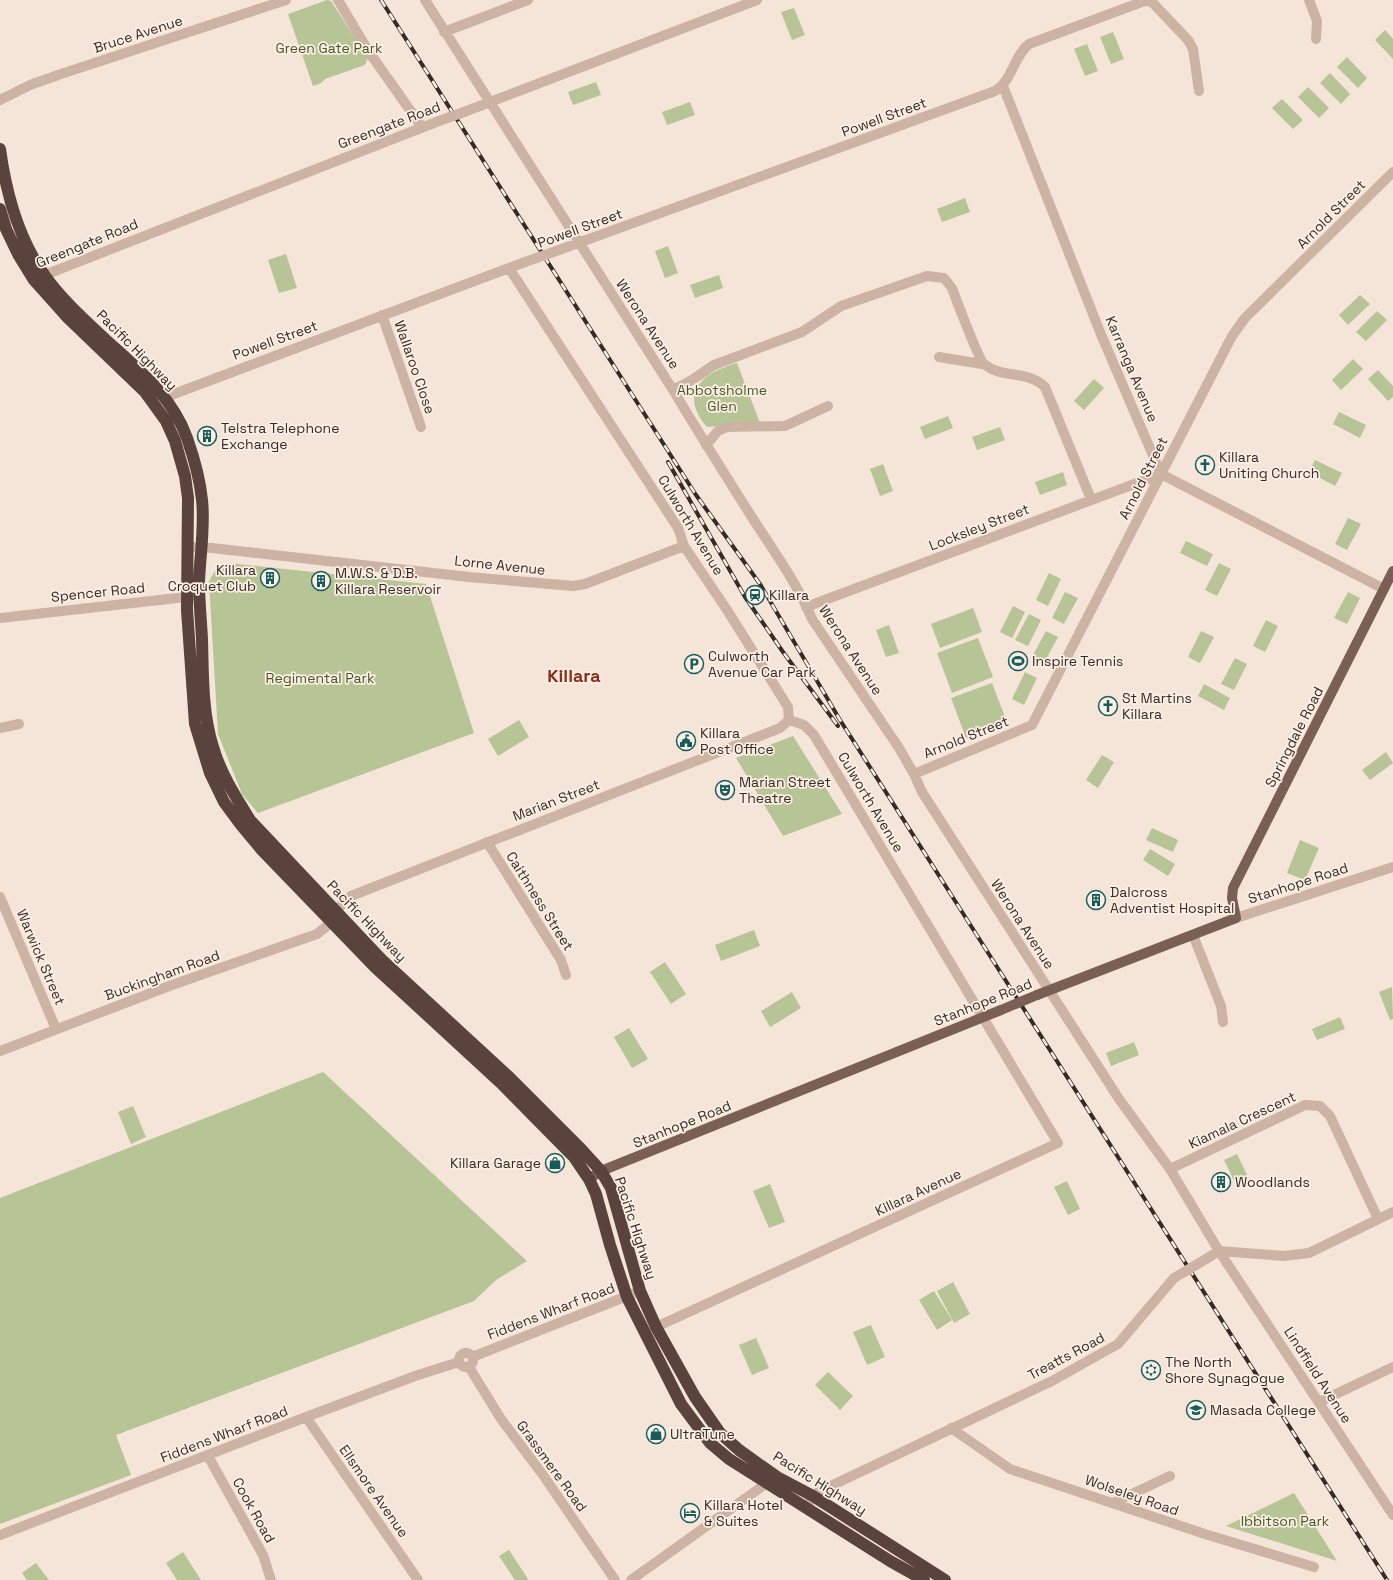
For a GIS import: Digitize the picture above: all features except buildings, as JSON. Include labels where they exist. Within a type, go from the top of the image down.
[{"type":"highway","name":"Pacific Highway","points":[[0,149],[5,180],[19,226],[39,277],[68,318],[145,392],[166,421],[175,441],[187,486],[189,510],[187,546],[188,641],[195,724],[210,773],[224,802],[261,849],[375,967],[501,1083],[574,1157],[589,1179],[598,1200],[627,1297],[681,1404],[710,1443],[729,1459],[890,1561],[924,1580]]},
{"type":"highway","name":"Pacific Highway","points":[[0,209],[6,229],[18,254],[39,277],[72,306],[166,397],[178,417],[187,437],[198,475],[202,505],[200,595],[204,699],[207,722],[212,745],[221,768],[234,795],[250,820],[384,961],[509,1077],[585,1152],[601,1171],[611,1188],[640,1291],[656,1327],[695,1397],[720,1433],[738,1450],[777,1477],[813,1496],[945,1580]]},
{"type":"main road","name":"Springdale Road","points":[[1236,918],[1232,898],[1233,888],[1393,571]]},
{"type":"main road","name":"Stanhope Road","points":[[589,1179],[601,1171],[984,1018],[1036,995],[1236,918]]},
{"type":"street","name":"Bruce Avenue","points":[[0,100],[30,85],[61,74],[286,0]]},
{"type":"street","points":[[338,0],[370,52],[422,127]]},
{"type":"street","name":"Werona Avenue","points":[[425,0],[444,32],[674,390],[706,445],[781,562],[812,620],[899,748],[914,774],[922,792],[1119,1099],[1170,1169],[1219,1251]]},
{"type":"street","points":[[444,32],[528,0]]},
{"type":"street","name":"Greengate Road","points":[[39,277],[422,127],[756,0]]},
{"type":"street","points":[[1003,86],[1019,54],[1030,44],[1147,0]]},
{"type":"street","points":[[1150,0],[1188,40],[1192,49],[1199,91]]},
{"type":"street","points":[[1310,0],[1317,21],[1316,39]]},
{"type":"street","name":"Powell Street","points":[[166,397],[525,262],[859,142],[995,91],[1003,86]]},
{"type":"street","name":"Karranga Avenue","points":[[1003,86],[1100,332],[1161,474]]},
{"type":"street","name":"Arnold Street","points":[[914,774],[1032,725],[1232,336],[1245,318],[1393,172]]},
{"type":"street","name":"Culworth Avenue","points":[[509,268],[678,528],[684,546],[719,597],[788,707],[789,720],[804,725],[814,735],[984,1018]]},
{"type":"street","points":[[674,390],[714,365],[802,332],[841,306],[927,276],[944,278],[949,283],[982,364]]},
{"type":"street","name":"Wallaroo Close","points":[[382,316],[421,427]]},
{"type":"street","points":[[939,357],[982,364],[995,371],[1039,380],[1045,387],[1091,499]]},
{"type":"street","points":[[706,445],[718,431],[727,427],[785,426],[828,406]]},
{"type":"street","points":[[1161,474],[1384,589]]},
{"type":"street","name":"Locksley Street","points":[[806,607],[1161,474]]},
{"type":"street","name":"Lorne Avenue","points":[[187,546],[468,577],[573,586],[585,584],[684,546]]},
{"type":"street","name":"Spencer Road","points":[[0,618],[200,595]]},
{"type":"street","name":"Marian Street","points":[[336,910],[351,896],[780,728],[789,720]]},
{"type":"street","points":[[0,728],[19,724]]},
{"type":"street","name":"Caithness Street","points":[[487,842],[561,960],[566,975]]},
{"type":"street","name":"Stanhope Road","points":[[1236,918],[1393,867]]},
{"type":"street","name":"Warwick Street","points":[[0,896],[56,1029]]},
{"type":"street","name":"Buckingham Road","points":[[0,1051],[172,985],[317,934],[332,922]]},
{"type":"street","points":[[1193,935],[1221,1006],[1223,1022]]},
{"type":"street","name":"Killara Avenue","points":[[656,1327],[1058,1143],[984,1018]]},
{"type":"street","name":"Kiamala Crescent","points":[[1170,1169],[1305,1105],[1320,1106],[1330,1116],[1378,1219]]},
{"type":"street","points":[[1219,1251],[1284,1256],[1309,1253],[1393,1212]]},
{"type":"street","name":"Treatts Road","points":[[805,1507],[813,1496],[822,1490],[1052,1380],[1118,1344],[1174,1278],[1219,1251]]},
{"type":"street","name":"Lindfield Avenue","points":[[1219,1251],[1393,1515]]},
{"type":"street","name":"Fiddens Wharf Road","points":[[0,1535],[415,1376],[459,1362],[463,1367],[471,1362],[640,1291]]},
{"type":"street","name":"Grassmere Road","points":[[471,1362],[501,1419],[543,1475],[615,1580]]},
{"type":"street","points":[[1319,1402],[1393,1366]]},
{"type":"street","name":"Ellsmore Avenue","points":[[306,1417],[418,1580]]},
{"type":"street","name":"Wolseley Road","points":[[951,1428],[1010,1469],[1208,1535],[1314,1567]]},
{"type":"street","name":"Cook Road","points":[[208,1456],[263,1555],[271,1580]]},
{"type":"street","points":[[1113,1503],[1170,1476]]},
{"type":"street","points":[[631,1580],[767,1483]]},
{"type":"green space","name":"Green Gate Park","points":[[327,0],[331,1],[368,58],[365,65],[325,79],[321,83],[313,86],[288,14]]},
{"type":"green space","points":[[794,8],[805,35],[792,40],[781,12]]},
{"type":"green space","points":[[1385,30],[1393,39],[1393,59],[1375,40]]},
{"type":"green space","points":[[1113,32],[1124,59],[1111,64],[1100,37]]},
{"type":"green space","points":[[1087,44],[1098,71],[1085,76],[1074,49]]},
{"type":"green space","points":[[1347,57],[1367,78],[1358,88],[1337,67]]},
{"type":"green space","points":[[1330,73],[1350,94],[1341,104],[1320,83]]},
{"type":"green space","points":[[596,82],[601,95],[573,105],[568,92]]},
{"type":"green space","points":[[1308,87],[1329,108],[1319,118],[1298,97]]},
{"type":"green space","points":[[1282,99],[1303,120],[1293,129],[1272,108]]},
{"type":"green space","points":[[690,102],[695,115],[667,125],[662,112]]},
{"type":"green space","points":[[965,198],[970,212],[942,222],[937,209]]},
{"type":"green space","points":[[668,246],[678,273],[665,278],[655,251]]},
{"type":"green space","points":[[286,254],[297,288],[279,293],[268,260]]},
{"type":"green space","points":[[719,275],[723,288],[695,298],[690,285]]},
{"type":"green space","points":[[1360,295],[1370,304],[1348,325],[1339,315]]},
{"type":"green space","points":[[1377,311],[1387,320],[1366,341],[1356,332]]},
{"type":"green space","points":[[1353,359],[1363,369],[1341,390],[1332,380]]},
{"type":"green space","name":"Abbotsholme Glen","points":[[737,363],[760,423],[707,427],[699,415],[695,404],[695,394],[698,386],[713,372]]},
{"type":"green space","points":[[1378,370],[1393,386],[1393,397],[1388,401],[1368,379]]},
{"type":"green space","points":[[1094,379],[1104,388],[1084,410],[1074,401]]},
{"type":"green space","points":[[1339,412],[1366,425],[1360,438],[1333,424]]},
{"type":"green space","points":[[948,416],[953,428],[925,439],[920,427]]},
{"type":"green space","points":[[1000,427],[1005,440],[977,450],[972,437]]},
{"type":"green space","points":[[1315,460],[1342,473],[1335,486],[1309,472]]},
{"type":"green space","points":[[883,464],[893,491],[880,496],[870,469]]},
{"type":"green space","points":[[1063,472],[1067,485],[1040,495],[1035,482]]},
{"type":"green space","points":[[1348,518],[1361,524],[1347,550],[1335,544]]},
{"type":"green space","points":[[1186,541],[1213,554],[1207,566],[1180,553]]},
{"type":"green space","name":"Regimental Park","points":[[229,563],[426,584],[474,733],[258,813],[242,794],[218,734],[209,581],[216,569]]},
{"type":"green space","points":[[1219,563],[1231,569],[1217,596],[1205,590]]},
{"type":"green space","points":[[1049,573],[1061,579],[1048,606],[1036,600]]},
{"type":"green space","points":[[1065,592],[1078,598],[1064,624],[1052,618]]},
{"type":"green space","points":[[1348,592],[1360,598],[1347,624],[1334,618]]},
{"type":"green space","points":[[1013,606],[1025,612],[1012,638],[1000,632]]},
{"type":"green space","points":[[973,608],[982,632],[940,648],[931,624]]},
{"type":"green space","points":[[1029,614],[1041,620],[1028,646],[1015,640]]},
{"type":"green space","points":[[1266,620],[1278,626],[1265,652],[1253,646]]},
{"type":"green space","points":[[889,625],[899,653],[886,657],[876,630]]},
{"type":"green space","points":[[1046,631],[1058,637],[1044,663],[1032,657]]},
{"type":"green space","points":[[1201,631],[1214,637],[1200,663],[1188,657]]},
{"type":"green space","points":[[978,638],[993,677],[952,693],[937,653]]},
{"type":"green space","points":[[1235,658],[1247,664],[1234,690],[1221,684]]},
{"type":"green space","points":[[1025,672],[1037,678],[1024,705],[1012,699]]},
{"type":"green space","points":[[992,683],[1007,722],[966,738],[951,698]]},
{"type":"green space","points":[[1204,684],[1230,698],[1224,710],[1198,696]]},
{"type":"green space","points":[[519,720],[529,737],[498,756],[488,739]]},
{"type":"green space","points":[[793,736],[842,814],[783,836],[736,758]]},
{"type":"green space","points":[[1386,752],[1393,763],[1370,780],[1362,770]]},
{"type":"green space","points":[[1102,755],[1114,762],[1098,788],[1086,780]]},
{"type":"green space","points":[[1152,828],[1178,840],[1173,852],[1146,840]]},
{"type":"green space","points":[[1300,840],[1319,848],[1305,880],[1287,873]]},
{"type":"green space","points":[[1150,849],[1175,864],[1168,876],[1143,860]]},
{"type":"green space","points":[[754,930],[760,946],[721,961],[715,945]]},
{"type":"green space","points":[[665,962],[686,994],[671,1004],[650,972]]},
{"type":"green space","points":[[1392,987],[1393,1019],[1390,1020],[1379,992]]},
{"type":"green space","points":[[792,992],[801,1008],[770,1027],[761,1011]]},
{"type":"green space","points":[[1340,1017],[1345,1029],[1317,1040],[1312,1029]]},
{"type":"green space","points":[[629,1028],[648,1059],[632,1068],[614,1037]]},
{"type":"green space","points":[[1134,1042],[1139,1055],[1111,1066],[1106,1053]]},
{"type":"green space","points":[[323,1072],[527,1261],[496,1280],[474,1301],[116,1435],[131,1475],[0,1524],[0,1198]]},
{"type":"green space","points":[[133,1106],[146,1137],[131,1144],[118,1112]]},
{"type":"green space","points":[[1237,1154],[1250,1181],[1237,1187],[1224,1160]]},
{"type":"green space","points":[[1067,1181],[1080,1209],[1068,1215],[1054,1187]]},
{"type":"green space","points":[[770,1184],[785,1222],[769,1228],[753,1191]]},
{"type":"green space","points":[[953,1282],[970,1314],[954,1323],[937,1291]]},
{"type":"green space","points":[[934,1291],[952,1320],[937,1330],[919,1300]]},
{"type":"green space","points":[[871,1325],[885,1357],[867,1365],[853,1332]]},
{"type":"green space","points":[[756,1338],[769,1368],[752,1375],[739,1345]]},
{"type":"green space","points":[[828,1372],[853,1396],[840,1410],[815,1385]]},
{"type":"green space","name":"Ibbitson Park","points":[[1294,1493],[1337,1561],[1226,1526]]},
{"type":"green space","points":[[509,1550],[528,1579],[527,1580],[515,1580],[499,1556]]},
{"type":"green space","points":[[183,1552],[201,1580],[177,1580],[166,1563]]},
{"type":"green space","points":[[36,1563],[49,1580],[27,1580],[22,1573]]},
{"type":"railway","points":[[381,0],[696,495],[760,584],[840,720],[1387,1580]]},
{"type":"railway","points":[[668,462],[745,597],[783,652],[838,726]]},
{"type":"place","name":"Telstra Telephone Exchange","points":[[207,436]]},
{"type":"place","name":"Killara Uniting Church","points":[[1205,465]]},
{"type":"place","name":"Killara Croquet Club","points":[[270,578]]},
{"type":"place","name":"M.W.S. & D.B. Killara Reservoir","points":[[321,581]]},
{"type":"place","name":"Killara","points":[[755,595]]},
{"type":"place","name":"Inspire Tennis","points":[[1018,661]]},
{"type":"place","name":"Culworth Avenue Car Park","points":[[694,664]]},
{"type":"place","name":"St Martins Killara","points":[[1108,706]]},
{"type":"place","name":"Killara Post Office","points":[[686,741]]},
{"type":"place","name":"Marian Street Theatre","points":[[725,790]]},
{"type":"place","name":"Dalcross Adventist Hospital","points":[[1096,900]]},
{"type":"place","name":"Killara Garage","points":[[555,1163]]},
{"type":"place","name":"Woodlands","points":[[1221,1182]]},
{"type":"place","name":"The North Shore Synagogue","points":[[1151,1370]]},
{"type":"place","name":"Masada College","points":[[1196,1410]]},
{"type":"place","name":"UltraTune","points":[[656,1434]]},
{"type":"place","name":"Killara Hotel & Suites","points":[[690,1513]]},
{"type":"district","name":"Killara","points":[[574,675]]}]
